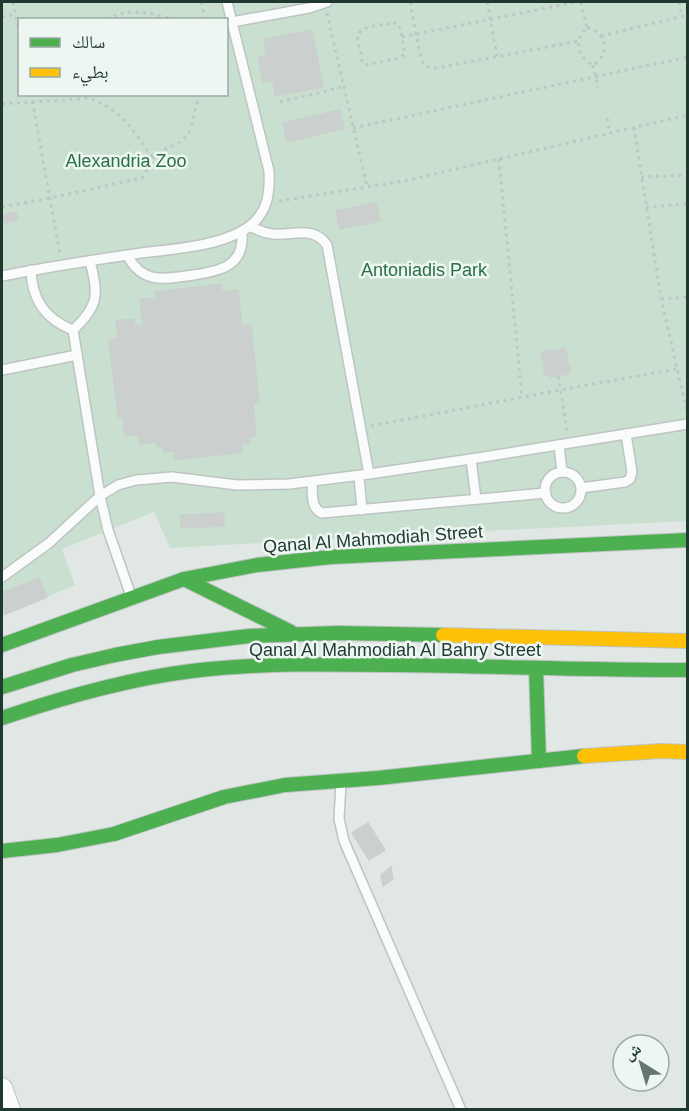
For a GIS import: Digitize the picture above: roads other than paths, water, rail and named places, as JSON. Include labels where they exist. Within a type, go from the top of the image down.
[{"type":"main road","name":"Qanal Al Mahmodiah Street","points":[[2,645],[184,579],[257,565],[331,557],[687,540]]},
{"type":"main road","points":[[184,579],[295,634]]},
{"type":"main road","name":"Qanal Al Mahmodiah Al Bahry Street","points":[[2,687],[72,665],[158,647],[249,636],[339,633],[687,641]]},
{"type":"main road","name":"Qanal Al Mahmodiah Al Bahry Street","points":[[2,718],[84,692],[128,682],[217,669],[336,664],[687,670]]},
{"type":"main road","points":[[536,668],[539,761]]},
{"type":"main road","points":[[2,851],[57,845],[114,834],[214,800],[295,784],[378,778],[633,752],[687,752]]},
{"type":"street","points":[[2,1088],[10,1110]]},
{"type":"lane","points":[[2,276],[207,244],[225,239],[246,228],[257,219],[267,203],[269,171],[227,2]]},
{"type":"lane","points":[[232,22],[309,8],[326,2]]},
{"type":"lane","points":[[127,255],[137,270],[163,280],[212,272],[225,268],[236,258],[246,228]]},
{"type":"lane","points":[[246,228],[275,235],[312,234],[318,236],[327,245],[369,474]]},
{"type":"lane","points":[[74,330],[88,315],[95,301],[96,287],[90,261]]},
{"type":"lane","points":[[30,270],[33,290],[42,307],[56,321],[74,330]]},
{"type":"lane","points":[[74,330],[100,496],[108,530],[132,598]]},
{"type":"lane","points":[[2,370],[78,355]]},
{"type":"lane","points":[[2,577],[49,543],[100,496],[118,485],[136,480],[172,477],[237,485],[312,482],[687,424]]},
{"type":"lane","points":[[581,488],[625,482],[630,479],[632,472],[626,435]]},
{"type":"lane","points":[[559,445],[562,472]]},
{"type":"lane","points":[[471,459],[476,499]]},
{"type":"lane","points":[[562,472],[575,477],[581,488],[578,500],[568,507],[556,507],[551,504],[546,493],[551,477],[562,472]]},
{"type":"lane","points":[[358,476],[362,510]]},
{"type":"lane","points":[[312,482],[314,504],[319,512],[546,493]]},
{"type":"lane","points":[[341,781],[339,819],[344,841],[461,1110]]},
{"type":"park label","name":"Alexandria Zoo","points":[[126,161]]},
{"type":"park label","name":"Antoniadis Park","points":[[424,270]]}]
